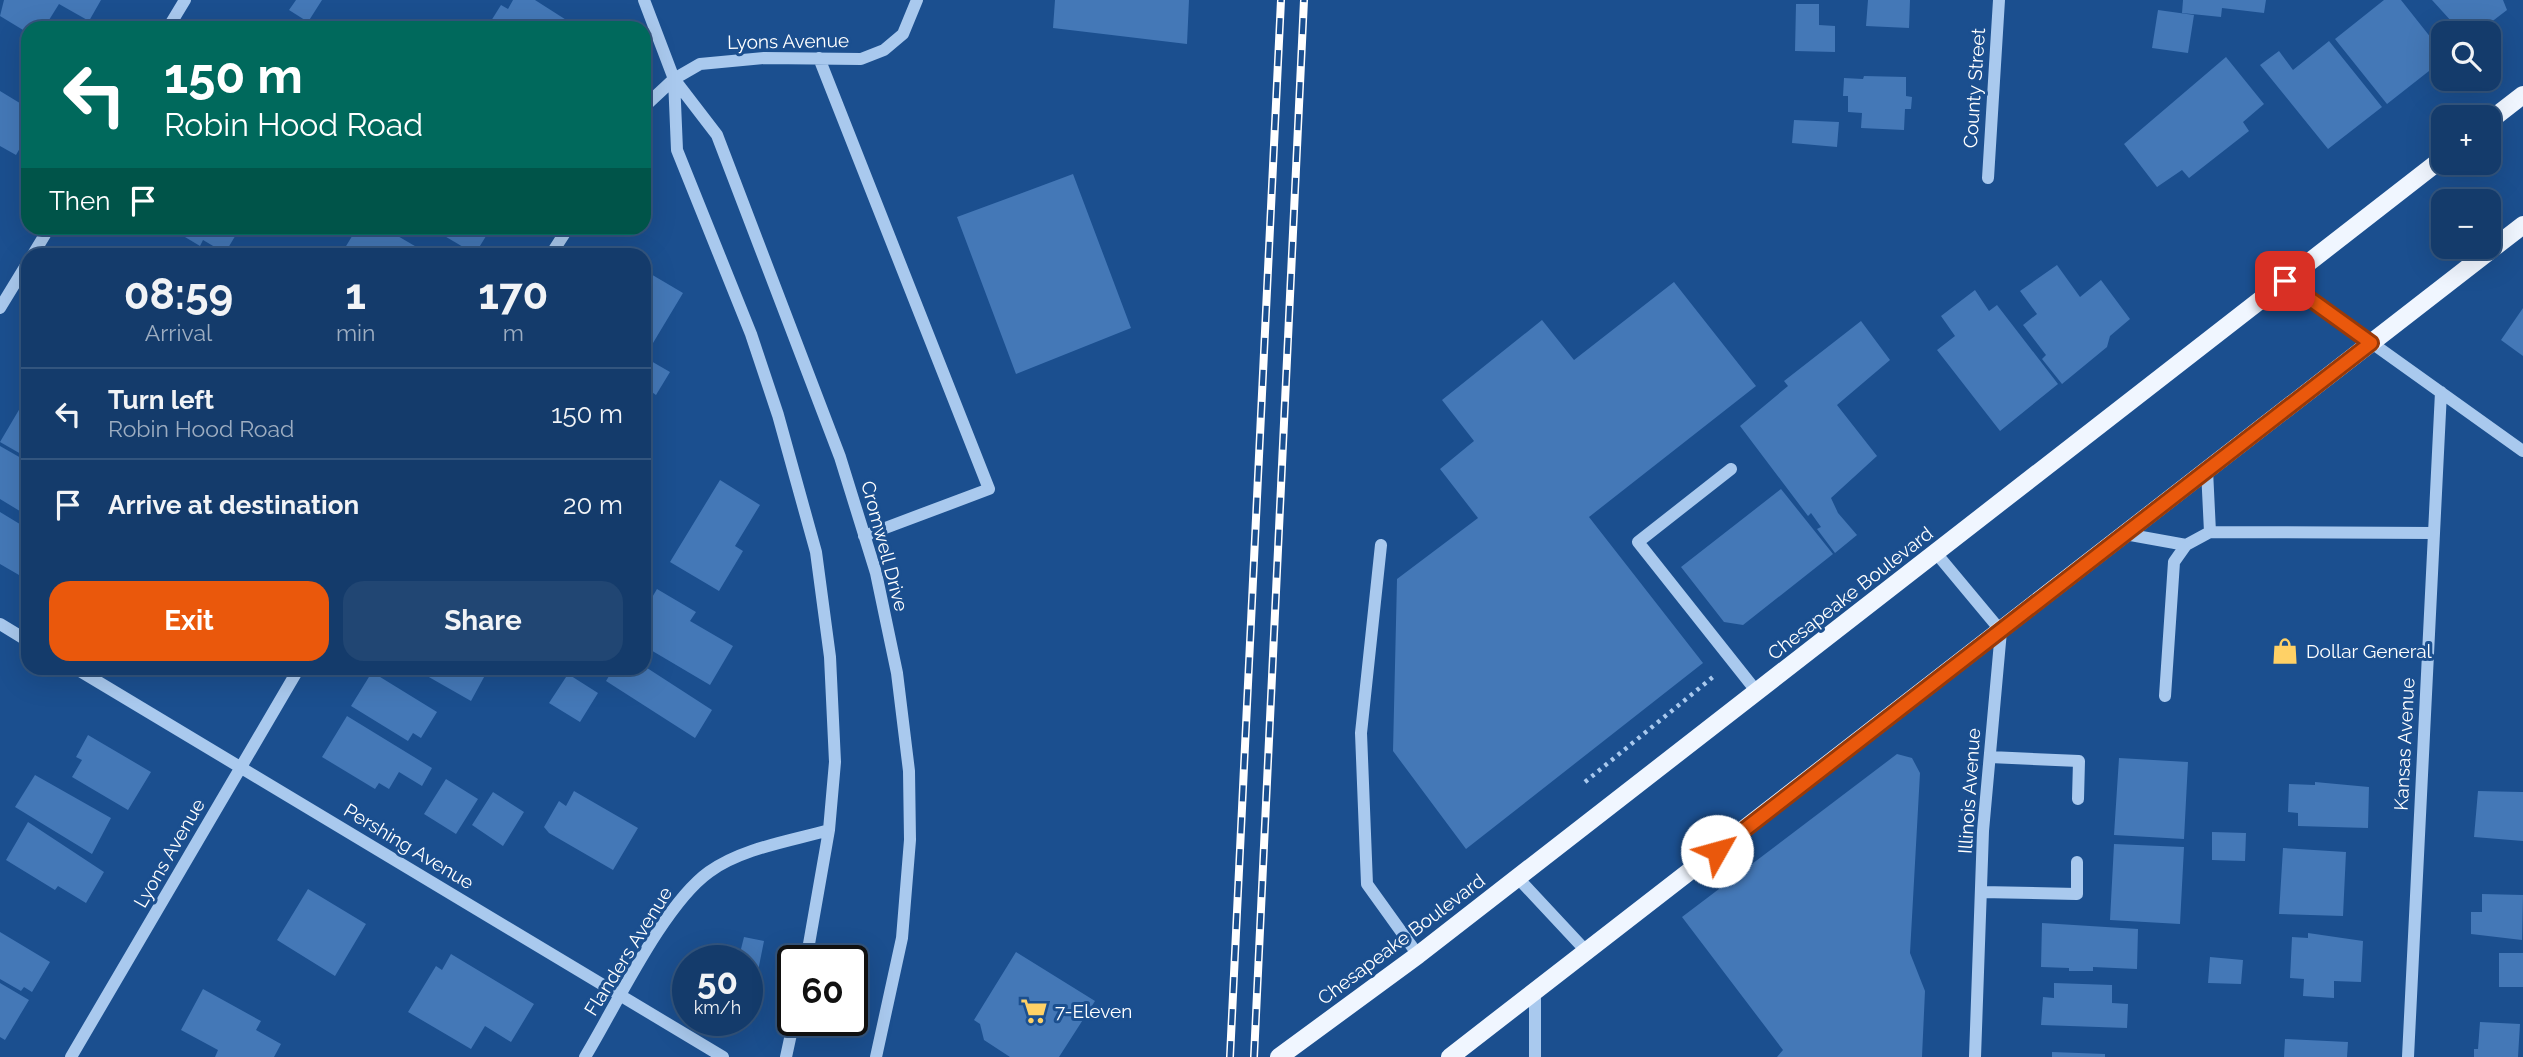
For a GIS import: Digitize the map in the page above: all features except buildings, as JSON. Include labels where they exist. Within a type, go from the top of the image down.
[{"type":"main road","points":[[2501,112],[2523,95]]},
{"type":"main road","name":"Chesapeake Boulevard","points":[[1279,1057],[1418,955],[2431,167]]},
{"type":"main road","points":[[1450,1057],[2523,225]]},
{"type":"street","points":[[172,21],[185,0]]},
{"type":"street","name":"Cromwell Drive","points":[[644,0],[674,79],[717,135],[840,457],[876,573],[897,673],[909,771],[910,840],[902,938],[876,1057]]},
{"type":"street","name":"Lyons Avenue","points":[[651,100],[674,79],[700,64],[764,58],[861,59],[884,50],[903,34],[917,0]]},
{"type":"street","name":"County Street","points":[[1988,178],[1999,0]]},
{"type":"street","points":[[819,58],[989,489],[864,536]]},
{"type":"street","name":"Cromwell Drive","points":[[674,79],[677,150],[755,346],[778,415],[816,552],[830,657],[835,762],[829,830],[809,945]]},
{"type":"street","points":[[0,308],[21,274]]},
{"type":"street","points":[[2285,281],[2523,450]]},
{"type":"street","name":"Kansas Avenue","points":[[2408,1057],[2441,392]]},
{"type":"street","points":[[1731,469],[1638,542],[1757,692]]},
{"type":"street","points":[[2207,470],[2210,532]]},
{"type":"street","points":[[2165,696],[2174,562],[2186,545],[2210,532],[2434,533]]},
{"type":"street","points":[[2125,534],[2186,545]]},
{"type":"street","points":[[1381,545],[1361,733],[1367,884],[1418,955]]},
{"type":"street","points":[[1936,553],[2001,631]]},
{"type":"street","points":[[0,624],[21,637]]},
{"type":"street","name":"Illinois Avenue","points":[[1975,1057],[1981,892],[2001,631]]},
{"type":"street","name":"Pershing Avenue","points":[[87,675],[723,1057]]},
{"type":"street","name":"Lyons Avenue","points":[[71,1057],[295,675]]},
{"type":"street","points":[[1990,757],[2079,761],[2078,799]]},
{"type":"street","name":"Flanders Avenue","points":[[585,1057],[683,895],[709,872],[733,858],[829,830]]},
{"type":"street","points":[[1981,892],[2077,894],[2077,862]]},
{"type":"street","points":[[1517,877],[1587,952]]},
{"type":"street","points":[[1535,993],[1535,1057]]},
{"type":"street","points":[[786,1057],[791,1036]]},
{"type":"path","points":[[1585,782],[1732,661]]},
{"type":"railway","points":[[1230,1057],[1281,0]]},
{"type":"railway","points":[[1254,1057],[1304,0]]},
{"type":"place","name":"Dollar General","points":[[2285,651]]},
{"type":"place","name":"7-Eleven","points":[[1034,1011]]},
{"type":"route","points":[[1717,851],[2371,343],[2285,281]]}]
